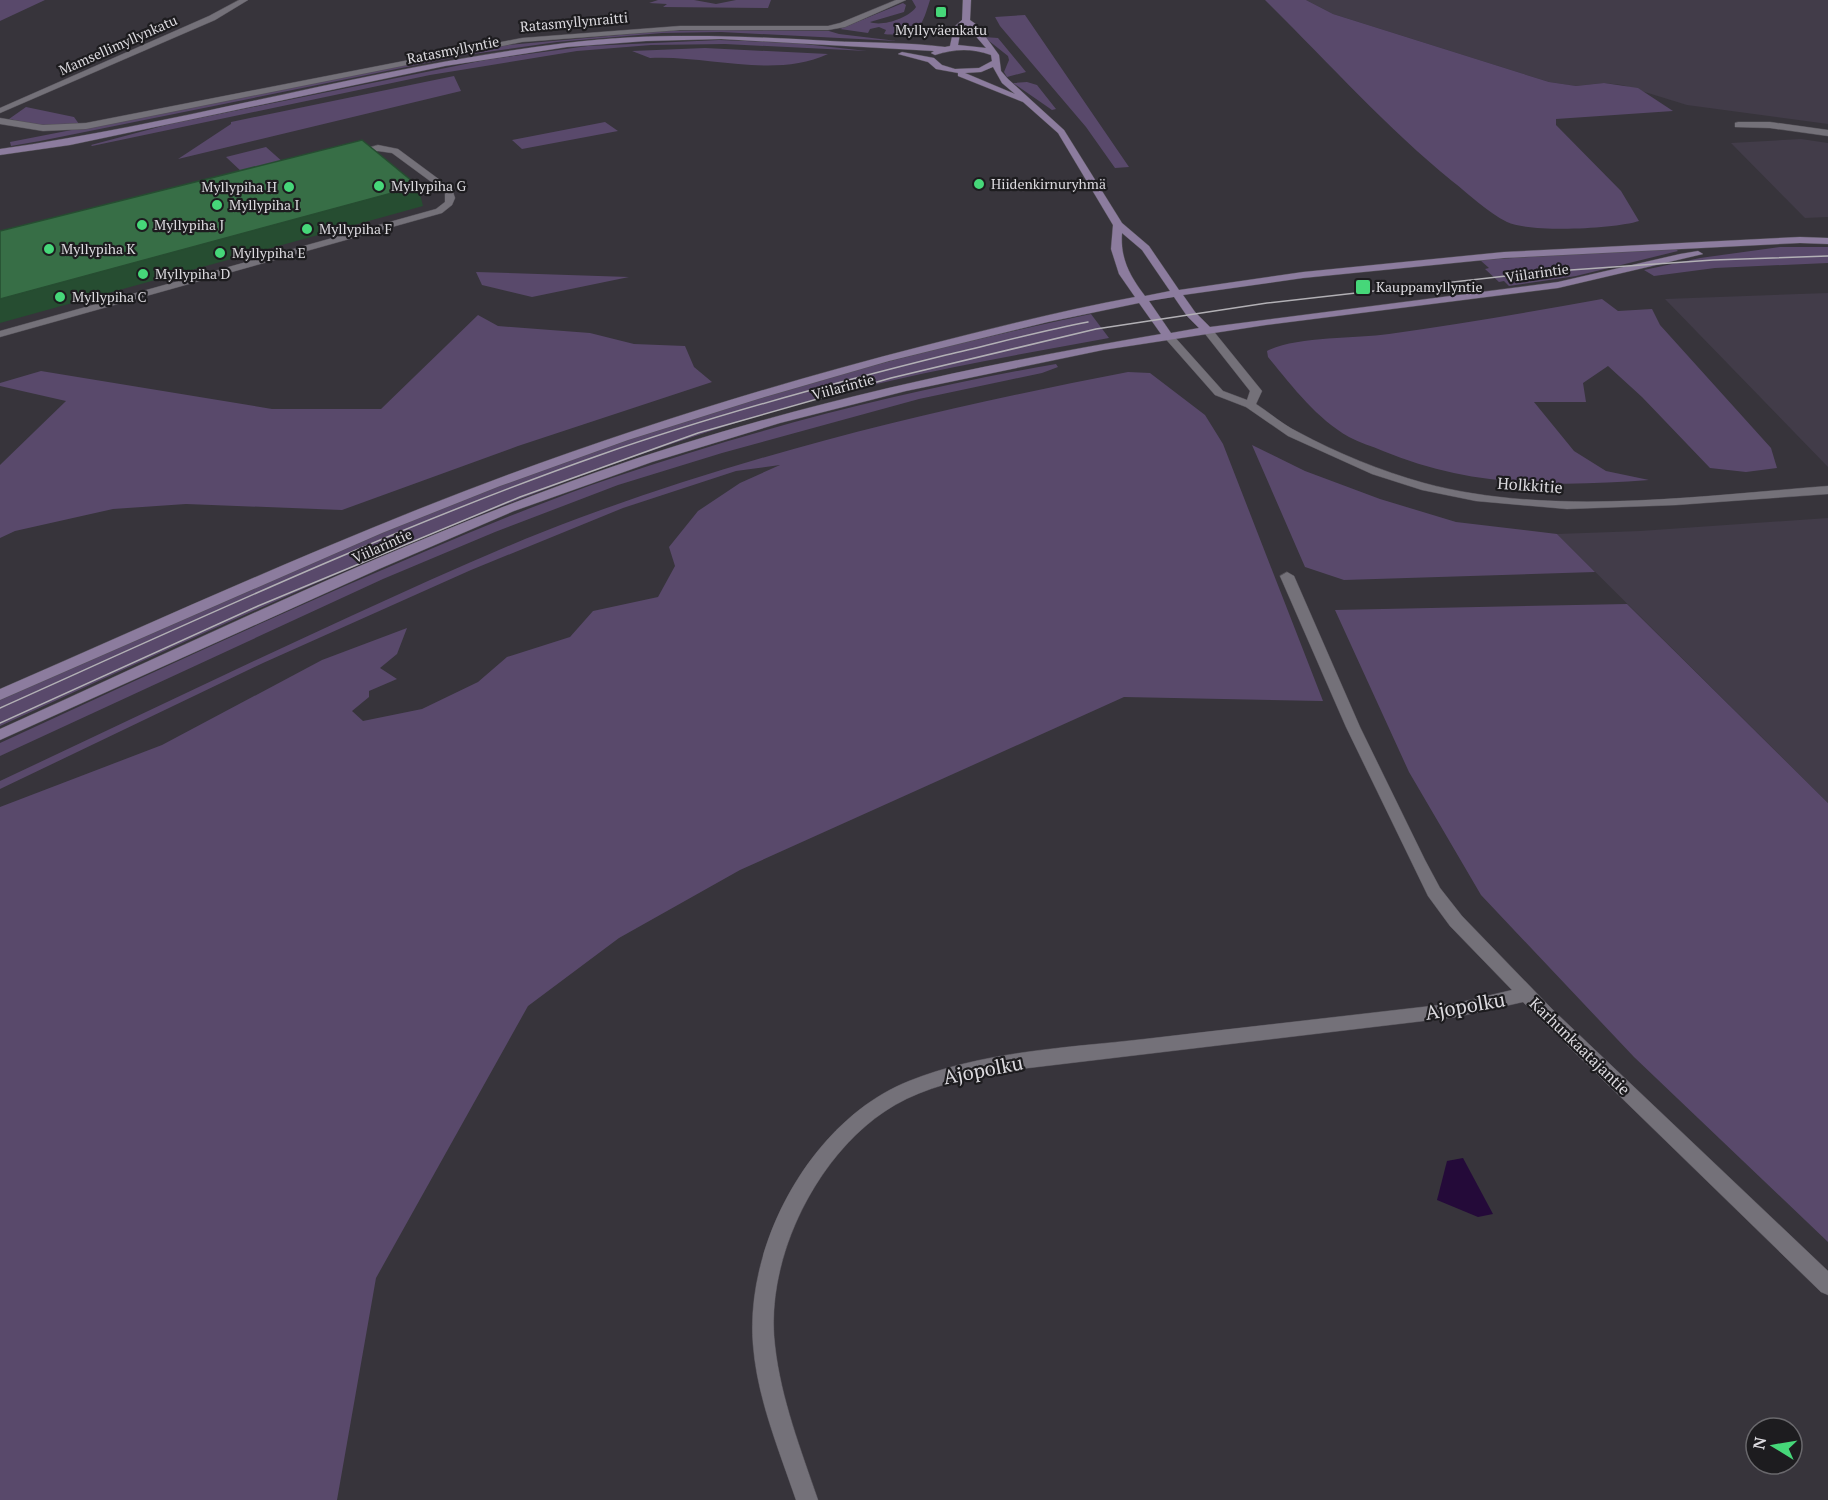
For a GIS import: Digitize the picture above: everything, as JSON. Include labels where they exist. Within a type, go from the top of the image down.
[{"type":"main road","points":[[966,21],[967,0]]},
{"type":"main road","points":[[953,48],[958,27],[966,21]]},
{"type":"main road","points":[[966,21],[974,27],[997,58],[997,71],[1025,101],[1061,132],[1118,225],[1146,248],[1191,314],[1207,330]]},
{"type":"main road","name":"Ratasmyllyntie","points":[[0,160],[70,142],[445,64],[567,45],[646,39],[722,37],[943,49],[978,48],[992,53]]},
{"type":"main road","name":"Ratasmyllyntie","points":[[846,44],[931,60],[935,65],[949,70]]},
{"type":"main road","points":[[931,60],[934,54],[943,49]]},
{"type":"main road","points":[[949,70],[981,70],[996,62]]},
{"type":"main road","points":[[949,70],[1025,101]]},
{"type":"main road","name":"Ratasmyllyntie","points":[[0,152],[70,142]]},
{"type":"main road","points":[[1118,225],[1116,249],[1124,274],[1168,336]]},
{"type":"main road","name":"Viilarintie","points":[[1800,240],[1828,234]]},
{"type":"main road","name":"Viilarintie","points":[[0,695],[251,584],[429,509],[576,453],[684,416],[864,364],[1066,314],[1177,293],[1463,258],[1800,240],[1828,241]]},
{"type":"main road","name":"Viilarintie","points":[[0,735],[412,549],[649,459],[861,397],[962,374],[1168,336],[1564,284],[1678,257],[1727,250],[1744,244]]},
{"type":"street","name":"Mamsellimyllynkatu","points":[[0,111],[204,22],[244,0]]},
{"type":"street","name":"Ratasmyllynraitti","points":[[0,121],[43,128],[86,126],[522,40],[680,28],[822,29],[842,25],[902,0]]},
{"type":"street","points":[[1738,125],[1770,125],[1828,133]]},
{"type":"street","points":[[0,334],[439,211],[451,200],[449,191],[395,150],[378,148],[348,155]]},
{"type":"street","points":[[1207,330],[1256,391],[1250,405]]},
{"type":"street","name":"Holkkitie","points":[[1168,336],[1219,393],[1250,405],[1292,434],[1376,471],[1422,486],[1476,497],[1567,505],[1676,501],[1828,489]]},
{"type":"street","name":"Karhunkaatajantie","points":[[1287,576],[1353,727],[1417,860],[1434,892],[1456,921],[1526,994],[1828,1285]]},
{"type":"street","name":"Ajopolku","points":[[807,1500],[780,1421],[768,1372],[763,1324],[770,1275],[791,1212],[814,1169],[845,1134],[877,1107],[914,1088],[955,1073],[995,1064],[1457,1010],[1526,994]]},
{"type":"shaded area","points":[[0,0],[45,0],[0,21]]},
{"type":"shaded area","points":[[658,0],[694,0],[716,4],[736,0],[771,0],[768,8],[663,7],[667,4],[649,3]]},
{"type":"shaded area","points":[[912,0],[930,0],[920,25],[911,33],[884,34],[886,30],[879,27],[870,29],[868,33],[840,29],[903,3],[906,5],[904,12],[870,22],[881,23],[902,18],[916,7]]},
{"type":"shaded area","points":[[1265,0],[1306,0],[1333,14],[1549,82],[1576,86],[1604,83],[1638,88],[1673,111],[1556,119],[1556,125],[1621,191],[1639,221],[1593,228],[1553,229],[1519,225],[1500,218],[1452,181],[1404,139]]},
{"type":"shaded area","points":[[1306,0],[1828,0],[1828,124],[1687,105],[1622,85],[1604,83],[1576,86],[1549,82],[1333,14]]},
{"type":"shaded area","points":[[1025,15],[1129,167],[1115,168],[1086,127],[1000,26],[995,17]]},
{"type":"shaded area","points":[[664,31],[829,31],[897,41],[721,32],[662,33],[557,42],[466,55],[40,141],[11,146],[10,142],[508,45]]},
{"type":"shaded area","points":[[984,37],[998,38],[1026,72],[1007,77],[1004,72],[1009,60],[1008,56]]},
{"type":"shaded area","points":[[719,40],[795,43],[867,51],[725,44],[651,45],[577,51],[430,75],[91,145],[170,124],[485,60],[588,46]]},
{"type":"shaded area","points":[[705,48],[828,54],[786,65],[763,65],[650,58],[632,51]]},
{"type":"shaded area","points":[[454,76],[461,91],[178,159],[231,122]]},
{"type":"shaded area","points":[[1027,82],[1037,85],[1056,109],[1052,110],[1013,83]]},
{"type":"shaded area","points":[[26,107],[74,117],[79,124],[42,126],[9,119]]},
{"type":"shaded area","points":[[605,122],[618,131],[522,149],[512,140]]},
{"type":"shaded area","points":[[1801,139],[1828,143],[1828,217],[1805,218],[1731,143]]},
{"type":"shaded area","points":[[266,147],[284,163],[243,173],[226,157]]},
{"type":"shaded area","points":[[1780,247],[1828,247],[1828,263],[1715,268],[1654,276],[1644,270],[1700,258]]},
{"type":"shaded area","points":[[1675,248],[1678,251],[1576,276],[1509,286],[1504,281],[1499,282],[1485,269],[1489,268],[1480,260]]},
{"type":"shaded area","points":[[476,272],[629,277],[532,297],[482,285]]},
{"type":"shaded area","points":[[1828,293],[1828,467],[1665,299]]},
{"type":"shaded area","points":[[1602,299],[1618,311],[1652,309],[1660,325],[1771,448],[1777,468],[1746,472],[1710,468],[1642,397],[1608,366],[1583,383],[1586,402],[1534,402],[1574,451],[1606,471],[1649,480],[1581,483],[1514,482],[1448,472],[1383,451],[1353,439],[1337,429],[1295,390],[1268,357],[1267,351],[1294,343],[1389,334]]},
{"type":"shaded area","points":[[1091,314],[1109,338],[937,371],[810,401],[669,445],[571,479],[379,556],[0,726],[0,700],[288,572],[506,483],[642,434],[833,376],[962,343]]},
{"type":"shaded area","points":[[478,315],[498,326],[590,333],[634,344],[685,346],[694,367],[712,382],[518,446],[342,510],[186,504],[113,509],[15,531],[0,538],[0,465],[66,401],[0,386],[0,383],[41,371],[272,409],[381,409]]},
{"type":"shaded area","points":[[1056,364],[1058,367],[1042,373],[919,399],[722,453],[618,485],[495,532],[383,579],[0,756],[0,743],[129,683],[411,557],[578,490],[721,443],[832,412],[1000,374]]},
{"type":"shaded area","points":[[1128,372],[1150,373],[1205,415],[1223,444],[1323,701],[1124,697],[740,870],[619,938],[528,1006],[376,1278],[337,1500],[0,1500],[0,807],[162,745],[322,660],[407,628],[397,654],[380,668],[397,679],[369,691],[369,697],[352,711],[363,721],[422,709],[478,682],[507,657],[570,637],[593,611],[658,597],[675,566],[669,547],[698,511],[740,483],[780,465],[736,471],[623,508],[471,570],[263,663],[0,789],[0,781],[407,590],[579,518],[646,494],[782,452],[988,401]]},
{"type":"shaded area","points":[[1252,445],[1305,471],[1380,499],[1456,522],[1557,534],[1595,572],[1344,580],[1305,567]]},
{"type":"shaded area","points":[[1828,518],[1828,803],[1557,534],[1640,531]]},
{"type":"shaded area","points":[[1627,604],[1828,803],[1828,1242],[1634,1057],[1481,895],[1409,772],[1335,610]]},
{"type":"shaded area","points":[[1463,1158],[1493,1214],[1478,1217],[1437,1200],[1447,1161]]},
{"type":"building","points":[[362,140],[418,186],[0,299],[0,231]]},
{"type":"tram line","points":[[0,723],[258,606],[520,497],[698,433],[891,378],[1096,329],[1267,303],[1542,272],[1713,260],[1828,256]]},
{"type":"tram line","points":[[0,708],[372,543],[600,455],[729,413],[815,389],[1035,333],[1088,322]]},
{"type":"place","name":"Myllyväenkatu","points":[[941,12]]},
{"type":"place","name":"Hiidenkirnuryhmä","points":[[979,184]]},
{"type":"place","name":"Myllypiha G","points":[[379,186]]},
{"type":"place","name":"Myllypiha H","points":[[289,187]]},
{"type":"place","name":"Myllypiha I","points":[[217,205]]},
{"type":"place","name":"Myllypiha J","points":[[142,225]]},
{"type":"place","name":"Myllypiha F","points":[[307,229]]},
{"type":"place","name":"Myllypiha K","points":[[49,249]]},
{"type":"place","name":"Myllypiha E","points":[[220,253]]},
{"type":"place","name":"Myllypiha D","points":[[143,274]]},
{"type":"place","name":"Kauppamyllyntie","points":[[1363,287]]},
{"type":"place","name":"Myllypiha C","points":[[60,297]]}]
